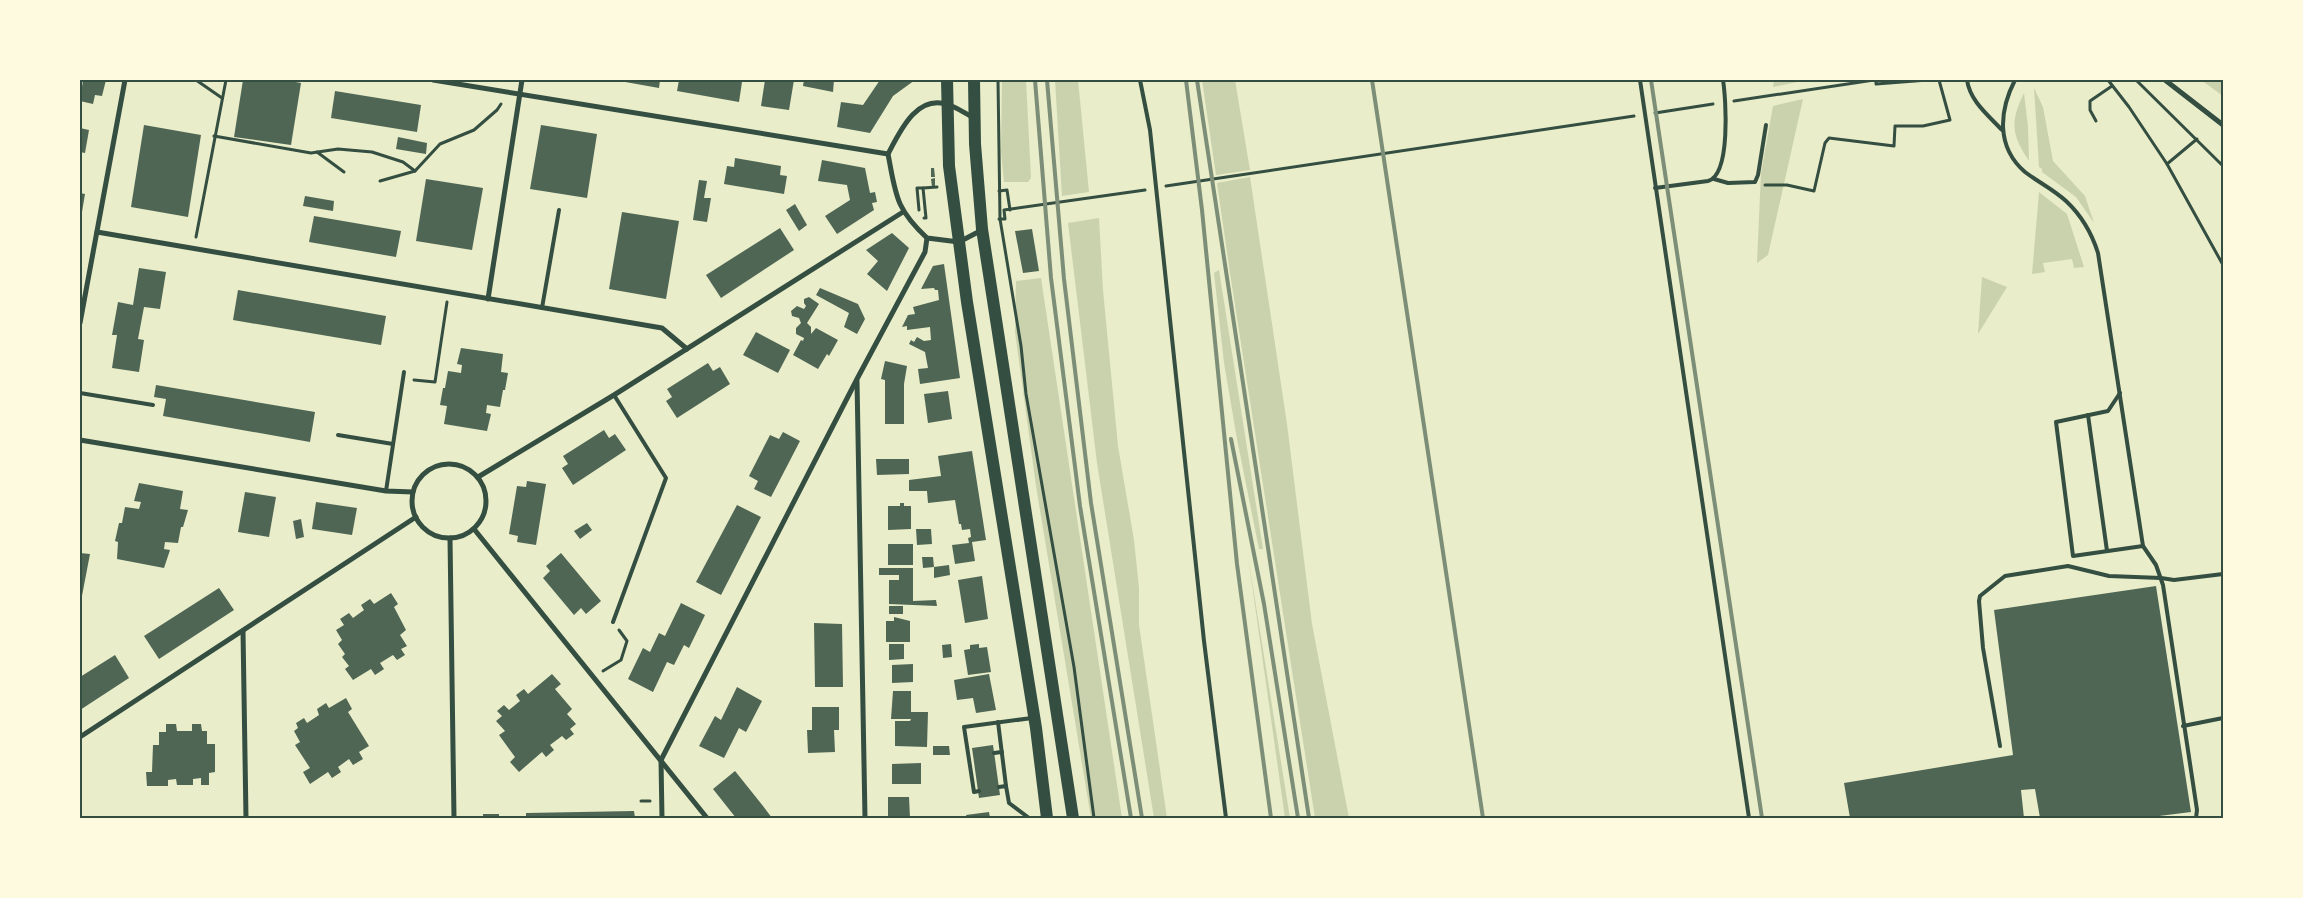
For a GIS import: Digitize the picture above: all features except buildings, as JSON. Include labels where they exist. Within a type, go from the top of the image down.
[{"type":"main road","points":[[947,80],[949,166],[959,242],[1034,718],[1047,818]]},
{"type":"main road","points":[[974,80],[974,118],[982,229],[1073,818]]},
{"type":"street","points":[[80,323],[125,80]]},
{"type":"street","points":[[433,80],[888,154]]},
{"type":"street","points":[[488,299],[522,80]]},
{"type":"street","points":[[2165,80],[2223,125]]},
{"type":"street","points":[[974,118],[948,104],[929,103],[915,112],[899,133],[888,154],[896,196],[903,212],[927,238],[959,242],[982,229]]},
{"type":"street","points":[[478,477],[614,395],[903,212]]},
{"type":"street","points":[[97,232],[662,328],[687,348]]},
{"type":"street","points":[[662,818],[661,760],[857,379],[925,252],[927,238]]},
{"type":"street","points":[[857,379],[865,818]]},
{"type":"street","points":[[80,440],[386,491],[413,492]]},
{"type":"street","points":[[458,465],[469,469],[478,477],[484,487],[486,504],[481,520],[474,529],[450,538],[430,532],[416,517],[413,509],[413,492],[425,472],[435,466],[458,465]]},
{"type":"street","points":[[80,737],[416,517]]},
{"type":"street","points":[[474,529],[707,818]]},
{"type":"street","points":[[450,538],[454,818]]},
{"type":"street","points":[[243,631],[246,818]]},
{"type":"lane","points":[[1140,80],[1152,148],[1204,641],[1226,818]]},
{"type":"lane","points":[[1640,80],[1749,818]]},
{"type":"lane","points":[[1714,179],[1721,163],[1725,130],[1726,106],[1723,80]]},
{"type":"lane","points":[[1967,80],[1968,90],[1974,100],[2002,130]]},
{"type":"lane","points":[[2015,80],[2003,111],[2002,130],[2008,150],[2017,164],[2066,202],[2079,216],[2094,242],[2106,296],[2143,546],[2156,564],[2161,578],[2197,810],[2196,818]]},
{"type":"lane","points":[[1655,188],[1699,183],[1714,179],[1728,183],[1755,182],[1758,175],[1766,125]]},
{"type":"lane","points":[[542,308],[559,210]]},
{"type":"lane","points":[[386,491],[404,372]]},
{"type":"lane","points":[[2068,566],[2073,556],[2056,422],[2108,411],[2120,392]]},
{"type":"lane","points":[[80,393],[153,406]]},
{"type":"lane","points":[[613,622],[666,478],[614,395]]},
{"type":"lane","points":[[2088,415],[2107,551]]},
{"type":"lane","points":[[338,435],[393,444]]},
{"type":"lane","points":[[2073,556],[2143,546]]},
{"type":"lane","points":[[2000,746],[1983,648],[1980,596],[2005,576],[2068,566],[2110,576],[2184,580],[2223,574]]},
{"type":"lane","points":[[978,791],[974,792],[971,757],[964,727],[1034,718]]},
{"type":"lane","points":[[2183,726],[2223,718]]},
{"type":"lane","points":[[998,722],[1009,803],[1029,818]]},
{"type":"lane","points":[[994,753],[1002,752]]},
{"type":"lane","points":[[997,774],[1004,772]]},
{"type":"lane","points":[[999,787],[1006,786]]},
{"type":"path","points":[[196,80],[222,98]]},
{"type":"path","points":[[194,249],[226,80]]},
{"type":"path","points":[[998,80],[999,219],[1021,346],[1026,394],[1074,667],[1094,818]]},
{"type":"path","points":[[1727,102],[1875,80],[1876,84],[1928,80]]},
{"type":"path","points":[[1755,182],[1768,185],[1787,185],[1814,191],[1825,143],[1829,138],[1894,146],[1895,126],[1923,126],[1950,120],[1939,80]]},
{"type":"path","points":[[2108,80],[2129,107],[2167,164],[2223,265]]},
{"type":"path","points":[[2136,80],[2223,166]]},
{"type":"path","points":[[2096,121],[2090,110],[2090,101],[2112,86]]},
{"type":"path","points":[[380,181],[415,171],[440,144],[474,130],[497,110],[507,92]]},
{"type":"path","points":[[1648,114],[1717,104]]},
{"type":"path","points":[[1158,188],[1638,115]]},
{"type":"path","points":[[214,136],[296,152],[338,149],[372,152],[403,162],[415,171]]},
{"type":"path","points":[[2167,164],[2197,139]]},
{"type":"path","points":[[317,152],[344,172]]},
{"type":"path","points":[[923,188],[926,218],[920,219],[917,188],[938,187]]},
{"type":"path","points":[[999,219],[1005,218],[1004,210],[1148,189]]},
{"type":"path","points":[[990,192],[1008,190],[1010,210]]},
{"type":"path","points":[[403,379],[435,382],[448,292]]},
{"type":"path","points":[[593,677],[621,660],[627,640],[613,622]]},
{"type":"green space","points":[[1002,80],[1026,80],[1031,178],[1028,182],[1004,182],[1001,152]]},
{"type":"green space","points":[[1055,80],[1078,80],[1089,192],[1062,196]]},
{"type":"green space","points":[[1202,80],[1235,80],[1250,170],[1216,175]]},
{"type":"green space","points":[[1774,80],[1807,80],[1773,87]]},
{"type":"green space","points":[[2201,80],[2223,80],[2223,96]]},
{"type":"green space","points":[[2034,88],[2043,107],[2053,161],[2085,196],[2094,223],[2076,197],[2042,172],[2042,169],[2039,167]]},
{"type":"green space","points":[[2024,93],[2029,161],[2023,152],[2014,128],[2016,112]]},
{"type":"green space","points":[[1803,99],[1768,255],[1757,263],[1761,173],[1773,106]]},
{"type":"green space","points":[[1250,177],[1287,424],[1312,624],[1349,818],[1315,818],[1230,273],[1217,183]]},
{"type":"green space","points":[[2039,192],[2067,214],[2084,267],[2074,268],[2072,259],[2043,263],[2045,272],[2032,274]]},
{"type":"green space","points":[[1099,218],[1103,290],[1118,446],[1134,540],[1139,588],[1139,625],[1167,818],[1154,818],[1097,463],[1068,223]]},
{"type":"green space","points":[[1219,270],[1263,549],[1259,549],[1224,363],[1214,273]]},
{"type":"green space","points":[[1982,277],[2007,287],[1978,334]]},
{"type":"green space","points":[[1041,278],[1122,818],[1091,818],[1036,486],[1015,332],[1016,281]]},
{"type":"green space","points":[[1248,556],[1290,818],[1285,818]]},
{"type":"railway","points":[[1035,80],[1051,278],[1080,506],[1131,818]]},
{"type":"railway","points":[[1047,80],[1064,279],[1091,503],[1142,818]]},
{"type":"railway","points":[[1186,80],[1202,210],[1237,564],[1271,818]]},
{"type":"railway","points":[[1197,80],[1309,818]]},
{"type":"railway","points":[[1372,80],[1483,818]]},
{"type":"railway","points":[[1651,80],[1762,818]]},
{"type":"railway","points":[[1231,439],[1264,604],[1298,818]]}]
